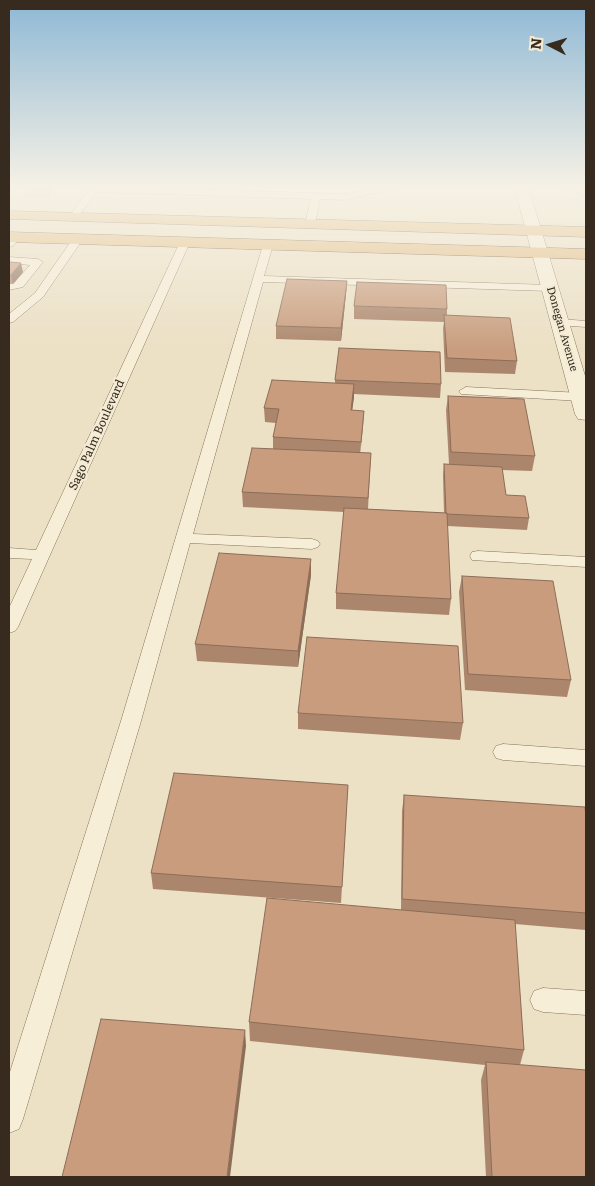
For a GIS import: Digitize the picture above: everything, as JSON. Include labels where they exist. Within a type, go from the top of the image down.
[{"type":"highway","points":[[162,241],[586,254]]},
{"type":"street","name":"Donegan Avenue","points":[[536,241],[560,323],[579,367],[584,406]]},
{"type":"lane","points":[[9,320],[39,295],[76,241]]},
{"type":"lane","name":"Sago Palm Boulevard","points":[[9,628],[185,242]]},
{"type":"lane","points":[[9,1119],[131,721],[268,245]]},
{"type":"lane","points":[[9,260],[38,262],[19,285],[9,287]]},
{"type":"lane","points":[[258,278],[550,288]]},
{"type":"lane","points":[[560,323],[586,324]]},
{"type":"lane","points":[[466,391],[584,406]]},
{"type":"lane","points":[[183,538],[312,544]]},
{"type":"lane","points":[[9,553],[42,555]]},
{"type":"lane","points":[[478,556],[586,562]]},
{"type":"lane","points":[[503,752],[586,758]]},
{"type":"lane","points":[[543,1000],[586,1003]]},
{"type":"building","points":[[9,262],[21,263],[11,275],[9,275]]},
{"type":"building","points":[[287,279],[347,281],[341,328],[276,326]]},
{"type":"building","points":[[357,282],[446,285],[447,309],[354,306]]},
{"type":"building","points":[[444,315],[510,318],[517,361],[447,358]]},
{"type":"building","points":[[339,348],[440,352],[441,384],[335,380]]},
{"type":"building","points":[[272,380],[354,384],[351,410],[364,411],[361,442],[273,437],[279,409],[264,408]]},
{"type":"building","points":[[448,396],[524,399],[535,456],[451,452]]},
{"type":"building","points":[[252,448],[371,453],[368,498],[242,492]]},
{"type":"building","points":[[444,464],[502,467],[506,495],[525,496],[529,518],[447,514]]},
{"type":"building","points":[[344,508],[447,513],[451,599],[336,593]]},
{"type":"building","points":[[219,553],[311,559],[298,651],[195,644]]},
{"type":"building","points":[[462,576],[553,581],[571,680],[468,674]]},
{"type":"building","points":[[307,637],[458,646],[463,723],[298,713]]},
{"type":"building","points":[[174,773],[348,785],[342,887],[151,873]]},
{"type":"building","points":[[404,795],[585,807],[586,913],[402,899]]},
{"type":"building","points":[[267,898],[515,920],[524,1050],[249,1022]]},
{"type":"building","points":[[101,1019],[245,1030],[227,1177],[62,1177]]},
{"type":"building","points":[[486,1062],[586,1070],[586,1177],[492,1177]]}]
